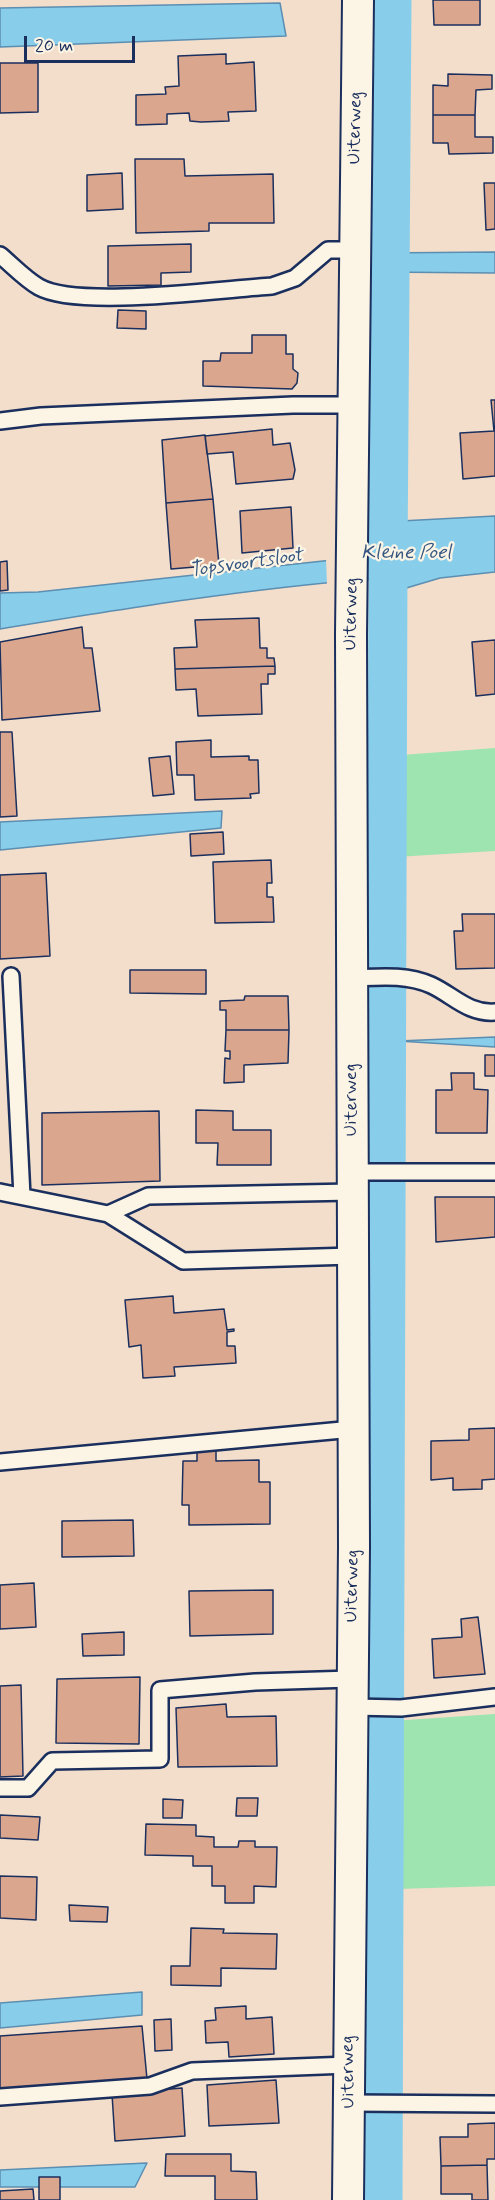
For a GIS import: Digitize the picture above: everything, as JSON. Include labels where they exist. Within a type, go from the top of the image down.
[{"type":"street","name":"Uiterweg","points":[[348,2200],[361,2104],[348,2065],[358,1698],[352,1256],[368,1177],[352,593],[358,0]]},
{"type":"lane","points":[[0,255],[40,287],[62,295],[118,297],[272,286],[295,278],[328,250],[355,250]]},
{"type":"lane","points":[[0,421],[40,416],[292,405],[353,405]]},
{"type":"lane","points":[[11,976],[22,1196]]},
{"type":"lane","points":[[362,978],[397,977],[432,986],[459,1004],[495,1012]]},
{"type":"lane","points":[[108,1214],[148,1196],[368,1177],[495,1172]]},
{"type":"lane","points":[[0,1192],[108,1214],[183,1261],[352,1256]]},
{"type":"lane","points":[[0,1462],[353,1429]]},
{"type":"lane","points":[[0,1788],[28,1788],[52,1761],[160,1759],[160,1690],[255,1682],[358,1698],[401,1708],[495,1697]]},
{"type":"lane","points":[[0,2097],[150,2086],[192,2071],[348,2065]]},
{"type":"lane","points":[[361,2104],[495,2104]]},
{"type":"green space","points":[[495,748],[495,851],[362,859],[362,758]]},
{"type":"green space","points":[[495,1714],[495,1886],[364,1890],[362,1723]]},
{"type":"water","points":[[280,3],[286,36],[0,47],[0,8]]},
{"type":"water","points":[[495,252],[495,273],[379,272],[378,253]]},
{"type":"water","name":"Kleine Poel","points":[[495,516],[495,572],[440,578],[376,597],[370,579],[323,583],[138,607],[0,629],[0,593],[38,592],[369,556],[382,522]]},
{"type":"water","points":[[222,811],[221,828],[0,850],[0,822]]},
{"type":"water","points":[[495,1037],[495,1047],[398,1041]]},
{"type":"water","points":[[142,1992],[142,2015],[0,2028],[0,2003]]},
{"type":"water","points":[[147,2163],[135,2187],[0,2187],[0,2170]]},
{"type":"pier","points":[[342,556],[367,583],[327,585],[326,558]]},
{"type":"building","points":[[433,0],[480,0],[480,25],[434,25]]},
{"type":"building","points":[[226,54],[226,64],[254,62],[256,111],[228,112],[229,121],[201,122],[190,121],[189,113],[167,114],[167,124],[136,125],[136,95],[166,94],[165,87],[179,86],[178,56]]},
{"type":"building","points":[[0,63],[38,63],[38,112],[0,113]]},
{"type":"building","points":[[448,74],[492,75],[492,89],[476,90],[475,115],[433,115],[433,85],[448,86]]},
{"type":"building","points":[[433,115],[475,115],[475,137],[493,137],[493,153],[449,154],[448,143],[433,143]]},
{"type":"building","points":[[135,159],[184,159],[185,176],[273,174],[274,223],[209,223],[209,231],[136,233]]},
{"type":"building","points":[[122,173],[123,209],[87,211],[87,175]]},
{"type":"building","points":[[484,183],[495,183],[495,229],[486,230]]},
{"type":"building","points":[[191,244],[191,272],[161,273],[161,285],[108,286],[108,246]]},
{"type":"building","points":[[118,310],[146,311],[146,329],[117,328]]},
{"type":"building","points":[[252,335],[286,335],[286,354],[293,354],[293,369],[298,373],[297,383],[292,389],[203,386],[203,361],[220,361],[221,353],[252,353]]},
{"type":"building","points":[[491,400],[495,400],[495,476],[463,479],[460,433],[494,431]]},
{"type":"building","points":[[272,429],[273,445],[290,443],[295,470],[293,479],[236,484],[233,452],[207,454],[205,436]]},
{"type":"building","points":[[205,435],[213,499],[166,503],[162,440]]},
{"type":"building","points":[[213,499],[219,565],[171,569],[166,503]]},
{"type":"building","points":[[291,507],[293,548],[242,553],[240,511]]},
{"type":"building","points":[[7,561],[8,590],[0,591],[0,562]]},
{"type":"building","points":[[259,618],[260,648],[267,648],[267,658],[274,658],[275,666],[175,669],[174,648],[197,647],[195,620]]},
{"type":"building","points":[[82,627],[84,648],[92,648],[100,711],[2,720],[0,642]]},
{"type":"building","points":[[495,640],[495,694],[476,696],[472,642]]},
{"type":"building","points":[[275,666],[275,674],[268,674],[268,684],[261,684],[262,714],[198,716],[196,689],[176,690],[175,669]]},
{"type":"building","points":[[0,732],[12,732],[17,816],[0,817]]},
{"type":"building","points":[[211,740],[211,757],[249,756],[249,760],[258,760],[259,793],[250,794],[251,798],[195,800],[194,775],[177,775],[176,742]]},
{"type":"building","points":[[170,756],[174,794],[153,796],[149,758]]},
{"type":"building","points":[[223,832],[224,854],[191,856],[190,834]]},
{"type":"building","points":[[271,860],[272,883],[267,883],[267,897],[273,897],[274,922],[215,923],[213,862]]},
{"type":"building","points":[[46,873],[50,956],[0,959],[0,875]]},
{"type":"building","points":[[462,914],[495,914],[495,968],[456,969],[454,931],[463,931]]},
{"type":"building","points":[[130,970],[206,970],[206,994],[130,993]]},
{"type":"building","points":[[245,996],[288,996],[289,1030],[226,1030],[226,1010],[220,1010],[220,1001],[244,1000]]},
{"type":"building","points":[[226,1030],[289,1030],[288,1063],[244,1065],[244,1082],[224,1083],[225,1058],[230,1059],[230,1051],[225,1051]]},
{"type":"building","points":[[485,1055],[495,1055],[495,1076],[485,1076]]},
{"type":"building","points":[[451,1073],[474,1073],[474,1089],[488,1090],[487,1133],[436,1133],[436,1090],[452,1090]]},
{"type":"building","points":[[196,1110],[233,1111],[233,1130],[271,1130],[271,1165],[217,1165],[218,1143],[196,1143]]},
{"type":"building","points":[[159,1111],[160,1181],[42,1185],[42,1113]]},
{"type":"building","points":[[435,1197],[495,1197],[495,1237],[436,1242]]},
{"type":"building","points":[[173,1296],[174,1313],[224,1309],[227,1330],[234,1329],[234,1331],[227,1332],[227,1346],[235,1346],[236,1363],[174,1367],[175,1376],[143,1378],[141,1345],[129,1347],[125,1300]]},
{"type":"building","points":[[495,1428],[495,1479],[482,1480],[482,1489],[453,1490],[453,1478],[431,1480],[431,1441],[469,1440],[469,1429]]},
{"type":"building","points":[[197,1450],[216,1450],[216,1461],[259,1460],[259,1482],[270,1482],[270,1524],[189,1525],[189,1505],[182,1505],[183,1461],[197,1461]]},
{"type":"building","points":[[133,1520],[134,1556],[62,1557],[62,1521]]},
{"type":"building","points":[[34,1583],[36,1627],[0,1629],[0,1585]]},
{"type":"building","points":[[273,1590],[273,1634],[190,1636],[189,1591]]},
{"type":"building","points":[[478,1617],[485,1674],[434,1678],[432,1639],[462,1637],[461,1619]]},
{"type":"building","points":[[124,1632],[124,1655],[83,1656],[82,1634]]},
{"type":"building","points":[[140,1677],[139,1744],[56,1743],[57,1679]]},
{"type":"building","points":[[21,1685],[23,1776],[0,1777],[0,1686]]},
{"type":"building","points":[[226,1704],[227,1717],[276,1716],[277,1766],[178,1767],[176,1708]]},
{"type":"building","points":[[237,1798],[258,1798],[257,1816],[236,1816]]},
{"type":"building","points":[[163,1799],[183,1800],[182,1818],[163,1818]]},
{"type":"building","points":[[0,1815],[40,1817],[38,1840],[0,1838]]},
{"type":"building","points":[[146,1824],[196,1825],[196,1836],[214,1837],[214,1847],[238,1847],[239,1841],[255,1841],[255,1847],[277,1847],[276,1887],[254,1886],[254,1903],[225,1903],[225,1886],[212,1886],[212,1866],[193,1866],[193,1856],[145,1855]]},
{"type":"building","points":[[0,1876],[37,1877],[36,1920],[0,1918]]},
{"type":"building","points":[[69,1905],[108,1907],[107,1922],[70,1921]]},
{"type":"building","points":[[191,1928],[224,1929],[223,1933],[277,1934],[276,1969],[221,1968],[221,1986],[171,1985],[171,1966],[190,1966]]},
{"type":"building","points":[[246,2006],[246,2019],[272,2017],[274,2054],[229,2057],[228,2042],[206,2043],[205,2021],[216,2020],[215,2008]]},
{"type":"building","points":[[171,2019],[172,2050],[155,2051],[154,2020]]},
{"type":"building","points":[[142,2026],[147,2079],[0,2090],[0,2036]]},
{"type":"building","points":[[276,2080],[279,2123],[209,2126],[207,2085]]},
{"type":"building","points":[[182,2088],[185,2136],[115,2141],[112,2094]]},
{"type":"building","points":[[495,2123],[495,2159],[487,2159],[487,2165],[441,2166],[440,2137],[468,2137],[468,2124]]},
{"type":"building","points":[[166,2154],[231,2154],[231,2171],[256,2172],[257,2200],[215,2200],[215,2176],[165,2176]]},
{"type":"building","points":[[487,2165],[488,2200],[472,2200],[472,2194],[441,2194],[441,2166]]},
{"type":"building","points":[[39,2177],[60,2177],[60,2200],[39,2200]]},
{"type":"building","points":[[33,2189],[34,2200],[0,2200],[0,2191]]},
{"type":"waterway","name":"Kleine Poel","points":[[383,2200],[392,0]]},
{"type":"water label","name":"Topsvoortsloot","points":[[246,564]]}]
